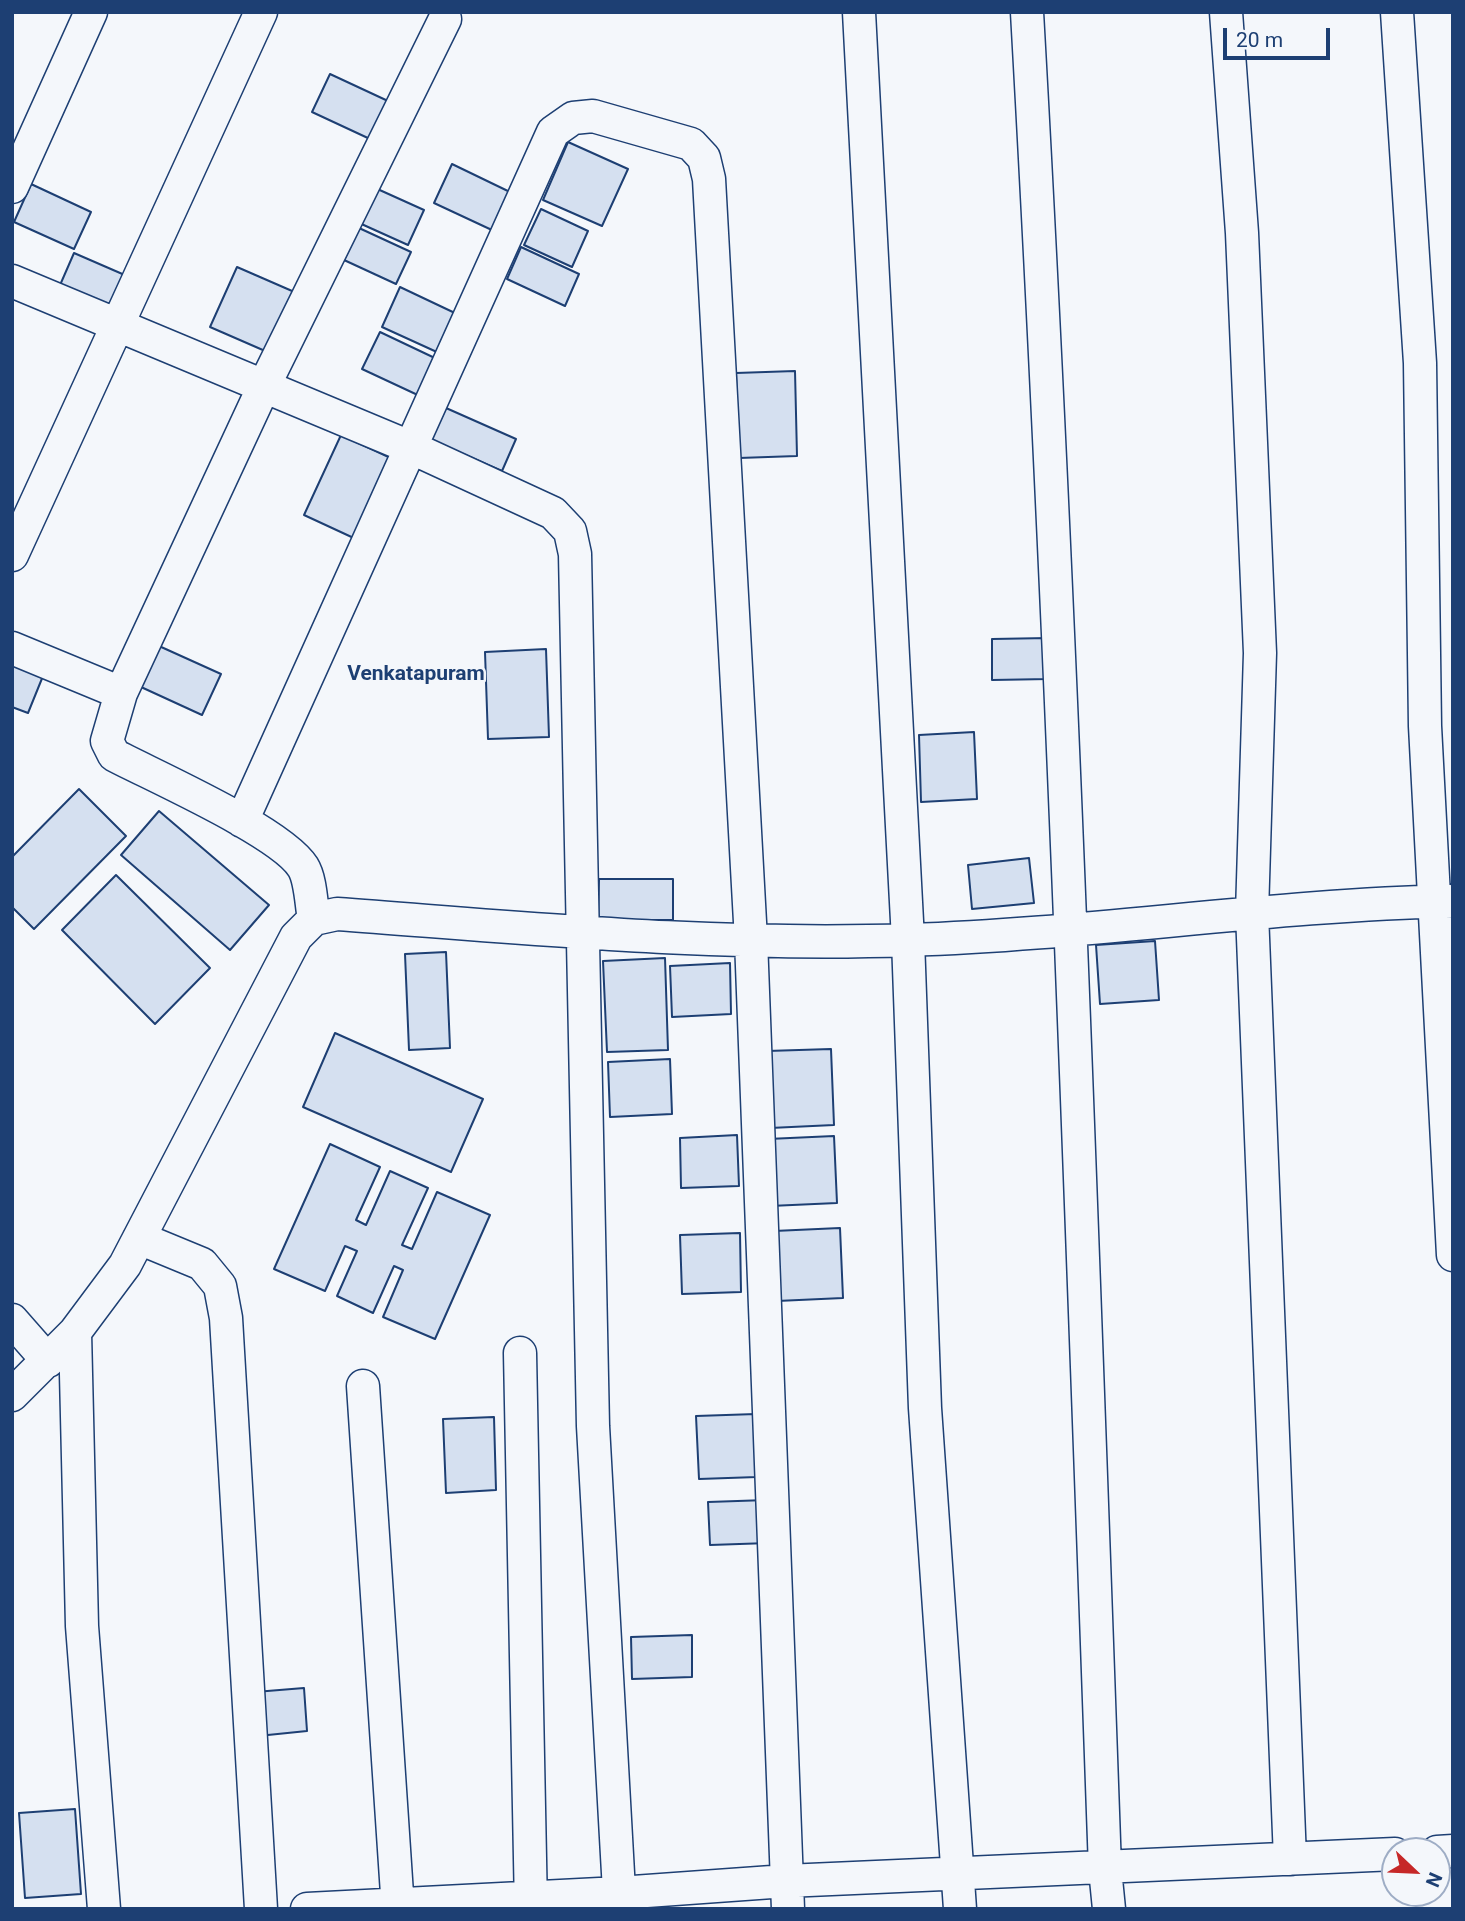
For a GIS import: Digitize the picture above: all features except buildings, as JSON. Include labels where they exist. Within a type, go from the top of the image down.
[{"type":"street","points":[[12,187],[90,12]]},
{"type":"street","points":[[12,555],[261,12]]},
{"type":"street","points":[[859,12],[908,940],[925,1408],[960,1909]]},
{"type":"street","points":[[1027,12],[1046,357],[1071,931],[1105,1868],[1109,1909]]},
{"type":"street","points":[[1226,12],[1242,233],[1260,653],[1252,913],[1290,1859]]},
{"type":"street","points":[[1397,12],[1420,363],[1425,726],[1443,901],[1453,1255]]},
{"type":"street","points":[[314,919],[305,869],[292,853],[242,821],[114,755],[107,741],[121,693],[264,386],[444,19]]},
{"type":"street","points":[[242,821],[553,132],[573,118],[593,116],[691,144],[704,158],[709,179],[751,940],[787,1895]]},
{"type":"street","points":[[12,281],[412,448],[553,513],[570,531],[575,554],[593,1426],[619,1901]]},
{"type":"street","points":[[12,648],[121,693]]},
{"type":"street","points":[[12,1395],[75,1332],[125,1265],[296,937],[314,919],[337,914],[583,932],[751,940],[908,940],[1071,931],[1252,913],[1443,901]]},
{"type":"street","points":[[139,1237],[202,1264],[220,1286],[226,1318],[261,1909]]},
{"type":"street","points":[[12,1320],[48,1361]]},
{"type":"street","points":[[75,1332],[82,1626],[104,1909]]},
{"type":"street","points":[[520,1353],[531,1903]]},
{"type":"street","points":[[363,1386],[398,1907]]},
{"type":"street","points":[[307,1909],[787,1895],[958,1875],[1381,1855]]},
{"type":"district","name":"Venkatapuram","points":[[416,675]]}]
